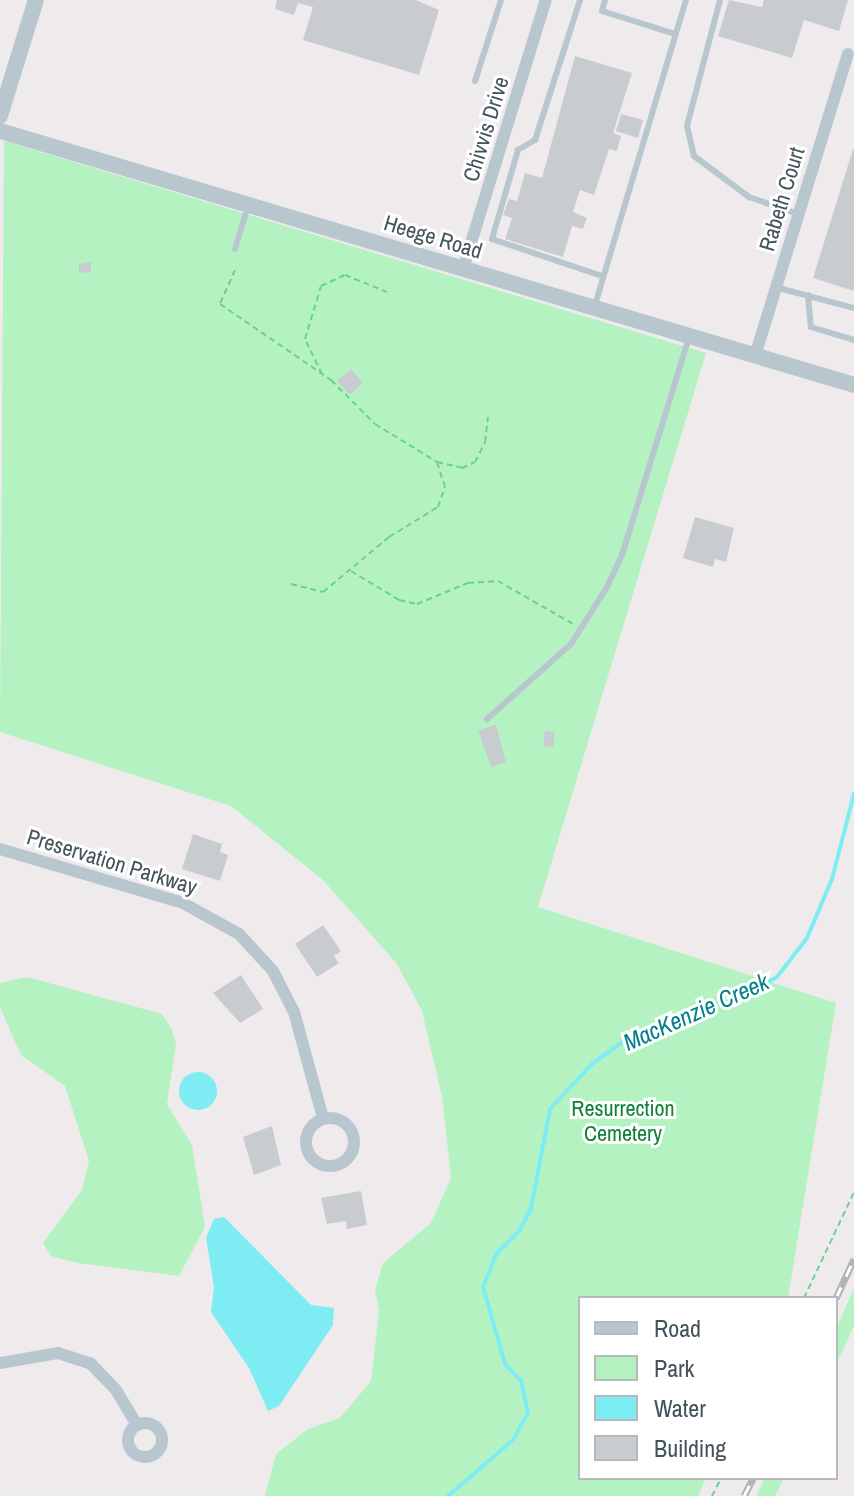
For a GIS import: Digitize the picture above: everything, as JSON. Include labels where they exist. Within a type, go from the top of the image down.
[{"type":"street","points":[[0,116],[36,0]]},
{"type":"street","name":"Chivvis Drive","points":[[463,269],[546,0]]},
{"type":"street","name":"Rabeth Court","points":[[755,356],[848,54]]},
{"type":"street","name":"Heege Road","points":[[0,131],[854,385]]},
{"type":"street","name":"Preservation Parkway","points":[[0,849],[183,903],[239,934],[273,971],[289,1003],[323,1118]]},
{"type":"street","points":[[323,1118],[344,1122],[353,1134],[350,1155],[339,1165],[318,1164],[305,1146],[307,1132],[323,1118]]},
{"type":"street","points":[[0,1363],[58,1353],[91,1364],[116,1390],[137,1425]]},
{"type":"lane","points":[[475,81],[501,0]]},
{"type":"lane","points":[[580,0],[535,140],[518,150],[492,239],[602,276]]},
{"type":"lane","points":[[605,0],[602,11],[675,34]]},
{"type":"lane","points":[[594,308],[686,0]]},
{"type":"lane","points":[[720,0],[687,126],[694,156],[749,197],[798,214]]},
{"type":"lane","points":[[503,142],[518,150]]},
{"type":"lane","points":[[235,249],[248,205]]},
{"type":"lane","points":[[775,287],[854,308]]},
{"type":"lane","points":[[808,295],[811,327],[854,340]]},
{"type":"lane","points":[[487,719],[553,662],[581,630],[622,555],[689,337]]},
{"type":"path","points":[[235,270],[220,304],[322,375],[375,424],[437,462],[462,468],[475,462],[485,442],[488,417]]},
{"type":"path","points":[[322,375],[305,339],[321,286],[345,275],[387,292]]},
{"type":"path","points":[[291,584],[323,592],[389,537],[438,507],[445,487],[437,462]]},
{"type":"path","points":[[351,571],[399,600],[417,604],[468,583],[498,581],[581,630]]},
{"type":"path","points":[[805,1296],[854,1192]]},
{"type":"green space","name":"Resurrection Cemetery","points":[[4,141],[706,353],[538,907],[836,1003],[788,1296],[578,1296],[578,1480],[705,1480],[698,1496],[265,1496],[276,1454],[308,1429],[340,1418],[371,1381],[379,1311],[375,1290],[383,1263],[431,1223],[451,1178],[442,1097],[422,1011],[397,964],[323,880],[231,806],[0,732]]},
{"type":"green space","points":[[27,977],[162,1014],[172,1030],[176,1043],[167,1104],[192,1145],[205,1227],[179,1276],[78,1263],[51,1256],[43,1243],[82,1190],[89,1161],[65,1086],[21,1055],[0,1007],[0,983]]},
{"type":"green space","points":[[854,1288],[854,1326],[838,1361],[838,1324]]},
{"type":"green space","points":[[764,1480],[783,1480],[775,1496],[756,1496]]},
{"type":"water","points":[[198,1072],[211,1078],[217,1091],[211,1104],[198,1110],[185,1104],[179,1091],[185,1078]]},
{"type":"water","points":[[224,1217],[311,1305],[334,1308],[333,1325],[279,1406],[268,1411],[249,1368],[211,1312],[214,1287],[206,1238],[214,1219]]},
{"type":"building","points":[[277,0],[416,0],[439,10],[419,75],[303,40],[313,7],[298,3],[294,15],[275,9]]},
{"type":"building","points":[[729,0],[762,7],[764,0],[848,0],[839,31],[804,20],[792,58],[718,36]]},
{"type":"building","points":[[575,56],[632,73],[613,133],[621,136],[617,151],[609,149],[594,195],[580,190],[573,212],[587,218],[583,229],[572,226],[563,257],[505,239],[512,218],[503,215],[509,199],[517,201],[525,173],[542,178]]},
{"type":"building","points":[[621,114],[643,120],[638,138],[616,131]]},
{"type":"building","points":[[854,149],[854,291],[813,278]]},
{"type":"building","points":[[91,262],[91,272],[79,273],[79,264]]},
{"type":"building","points":[[351,369],[363,383],[350,395],[337,381]]},
{"type":"building","points":[[695,517],[734,528],[726,562],[715,559],[713,567],[683,558]]},
{"type":"building","points":[[496,725],[506,762],[491,767],[478,730]]},
{"type":"building","points":[[545,731],[555,732],[553,747],[543,746]]},
{"type":"building","points":[[193,834],[222,844],[220,852],[228,855],[220,881],[182,869]]},
{"type":"building","points":[[323,925],[341,951],[334,956],[339,963],[317,977],[295,944]]},
{"type":"building","points":[[241,975],[263,1009],[240,1023],[213,993]]},
{"type":"building","points":[[272,1126],[281,1165],[254,1175],[243,1137]]},
{"type":"building","points":[[361,1191],[367,1225],[347,1229],[346,1221],[327,1224],[321,1198]]},
{"type":"waterway","name":"MacKenzie Creek","points":[[448,1496],[513,1440],[528,1413],[521,1381],[505,1364],[483,1287],[496,1254],[520,1230],[531,1208],[550,1109],[593,1063],[631,1036],[702,1005],[733,1001],[777,977],[807,938],[832,879],[854,794]]},
{"type":"railway","points":[[837,1296],[854,1259]]},
{"type":"railway","points":[[744,1496],[752,1480]]}]
